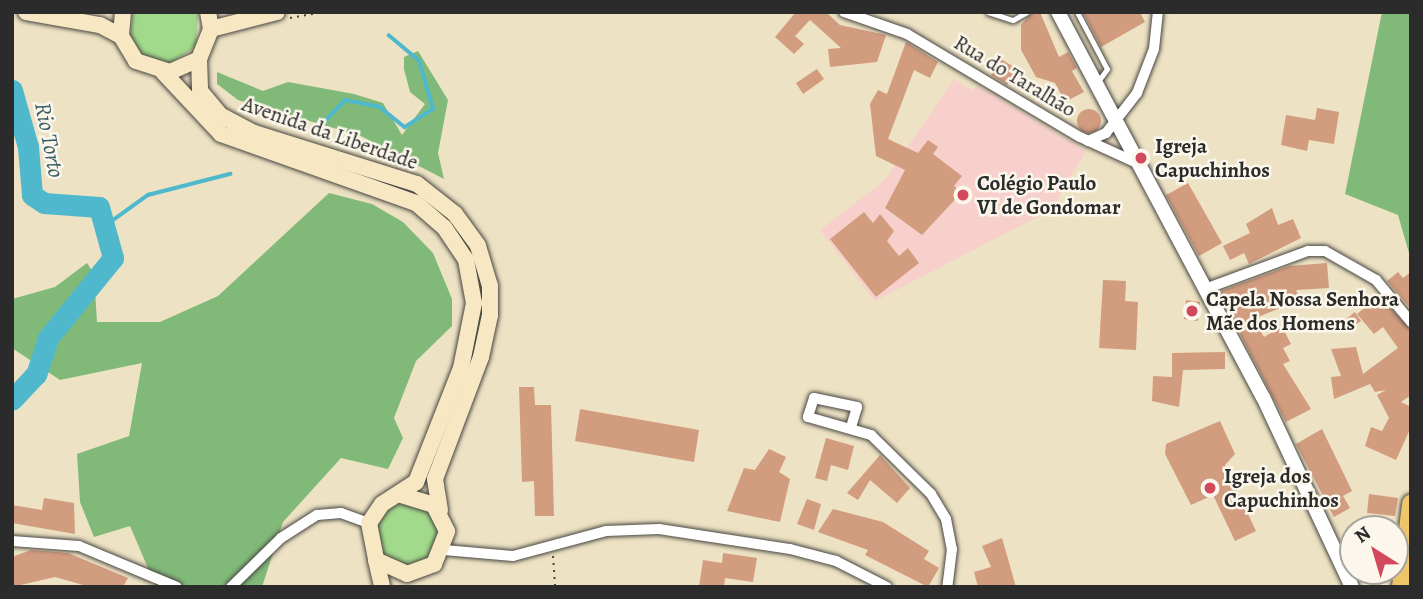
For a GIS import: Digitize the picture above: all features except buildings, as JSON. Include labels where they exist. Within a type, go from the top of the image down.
[{"type":"main road","points":[[26,12],[100,25],[121,36],[123,12]]},
{"type":"main road","points":[[163,72],[199,59],[211,29],[208,12]]},
{"type":"main road","points":[[211,29],[277,12]]},
{"type":"main road","name":"Avenida da Liberdade","points":[[121,36],[136,61],[163,72],[222,134],[416,203],[444,227],[466,260],[474,303],[467,348],[423,469],[402,495]]},
{"type":"main road","name":"Avenida da Liberdade","points":[[199,59],[200,91],[228,120],[417,184],[455,214],[478,246],[490,286],[490,315],[481,357],[435,479],[441,514]]},
{"type":"main road","points":[[382,587],[376,560],[368,542],[369,523],[382,504],[402,495],[424,499],[441,514],[444,550],[402,587]]},
{"type":"main road","points":[[1401,587],[1411,504]]},
{"type":"main road","points":[[376,560],[396,573],[418,573]]},
{"type":"street","name":"Rua do Taralhão","points":[[845,12],[907,34],[1088,141],[1137,163]]},
{"type":"street","points":[[1058,12],[1205,289],[1349,586]]},
{"type":"street","points":[[1116,121],[1148,70],[1158,12]]},
{"type":"street","name":"Rua do Taralhão","points":[[1088,141],[1116,121]]},
{"type":"street","points":[[1205,289],[1308,251],[1325,251],[1376,280],[1411,322]]},
{"type":"street","points":[[851,427],[891,451],[946,519],[952,549],[947,587]]},
{"type":"street","points":[[231,587],[281,538],[317,515],[341,513],[369,523]]},
{"type":"street","points":[[444,550],[499,558],[629,528],[710,534],[836,561],[887,587]]},
{"type":"street","points":[[12,541],[79,546],[177,587]]},
{"type":"lane","points":[[988,12],[1013,20],[1027,12]]},
{"type":"lane","points":[[1077,12],[1107,69],[1097,83]]},
{"type":"path","points":[[552,546],[555,587]]},
{"type":"shaded area","name":"Colégio Paulo VI de Gondomar","points":[[954,79],[972,90],[978,86],[1086,151],[1051,210],[875,301],[820,230],[885,180]]},
{"type":"green space","points":[[133,12],[198,12],[196,47],[166,65],[143,57],[130,38]]},
{"type":"green space","points":[[1382,12],[1411,12],[1411,260],[1398,215],[1345,194]]},
{"type":"green space","points":[[418,51],[448,100],[438,153],[444,179],[361,136],[238,100],[217,84],[217,72],[263,91],[288,82],[354,94],[383,103],[402,135],[425,104],[410,92],[404,69],[404,57]]},
{"type":"green space","points":[[329,193],[372,204],[403,222],[433,253],[452,299],[452,326],[416,361],[394,418],[403,438],[388,469],[341,458],[283,522],[262,587],[156,587],[130,526],[94,537],[80,502],[77,454],[129,436],[142,363],[60,380],[12,348],[12,299],[55,287],[87,263],[94,274],[97,322],[160,322],[218,296]]},
{"type":"green space","points":[[407,503],[429,512],[438,534],[429,556],[407,565],[385,556],[376,534],[385,512]]},
{"type":"waterway","points":[[323,123],[345,100],[380,107],[405,127],[433,109],[419,61],[389,36]]},
{"type":"waterway","name":"Rio Torto","points":[[12,90],[28,147],[32,195],[44,203],[99,207],[113,258],[48,338],[36,374],[12,400]]},
{"type":"waterway","points":[[105,226],[148,195],[230,174]]},
{"type":"place","name":"Igreja Capuchinhos","points":[[1141,158]]},
{"type":"place","name":"Colégio Paulo VI de Gondomar","points":[[963,195]]},
{"type":"place","name":"Capela Nossa Senhora Mãe dos Homens","points":[[1192,311]]},
{"type":"place","name":"Igreja dos Capuchinhos","points":[[1210,488]]}]
